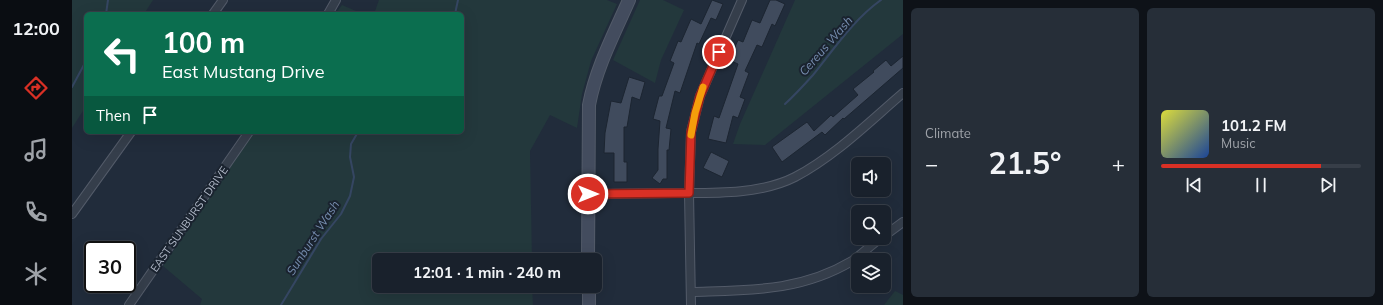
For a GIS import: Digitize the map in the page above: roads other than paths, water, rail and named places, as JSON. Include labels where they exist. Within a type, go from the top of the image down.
[{"type":"street","points":[[214,12],[223,0]]},
{"type":"street","points":[[329,12],[336,0]]},
{"type":"street","points":[[588,253],[588,127],[592,90],[603,58],[630,0]]},
{"type":"street","points":[[691,305],[689,193],[691,132],[695,113],[707,78],[742,0]]},
{"type":"street","points":[[588,194],[732,192],[759,188],[794,178],[831,153],[903,93]]},
{"type":"street","points":[[72,214],[130,134]]},
{"type":"street","name":"EAST SUNBURST DRIVE","points":[[129,305],[248,134]]},
{"type":"street","points":[[891,231],[903,222]]},
{"type":"street","points":[[691,292],[763,290],[806,282],[853,260],[872,245]]},
{"type":"street","points":[[589,293],[589,305]]},
{"type":"waterway","points":[[106,12],[108,0]]},
{"type":"waterway","name":"Sunburst Wash","points":[[455,12],[458,0]]},
{"type":"waterway","name":"Cereus Wash","points":[[785,104],[813,75],[853,25],[881,0]]},
{"type":"waterway","points":[[72,87],[84,65]]},
{"type":"waterway","name":"Sunburst Wash","points":[[281,305],[321,239],[341,214],[350,196],[354,177],[350,157],[351,144],[357,134]]}]
